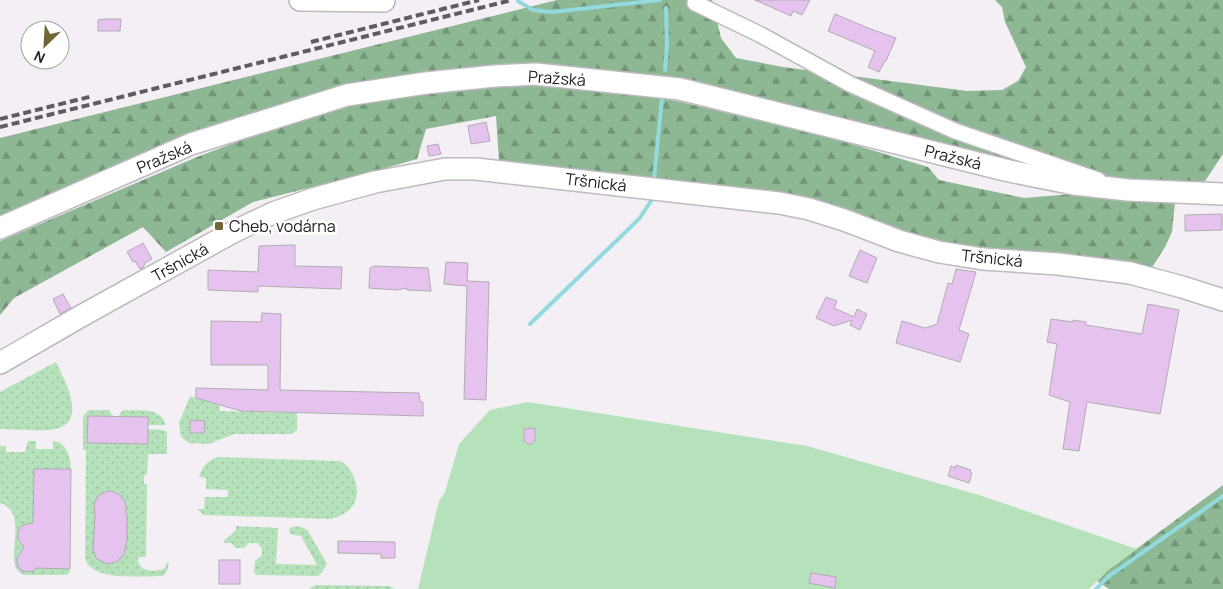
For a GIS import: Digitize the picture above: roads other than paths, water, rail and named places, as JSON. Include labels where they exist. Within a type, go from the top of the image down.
[{"type":"street","points":[[300,0],[384,1]]},
{"type":"street","name":"Pražská","points":[[695,3],[761,35],[850,84],[955,131],[1128,190]]},
{"type":"street","name":"Pražská","points":[[0,228],[191,144],[346,96],[426,83],[536,74],[680,89],[1009,171],[1074,184],[1128,190],[1223,194]]},
{"type":"street","name":"Tršnická","points":[[0,363],[226,236],[273,214],[353,187],[416,174],[460,168],[779,203],[844,220],[898,241],[939,252],[983,260],[1058,264],[1130,273],[1223,300]]},
{"type":"waterway","points":[[518,1],[533,10],[552,12],[660,0]]},
{"type":"waterway","points":[[665,70],[667,46],[666,8]]},
{"type":"waterway","points":[[654,179],[662,98]]},
{"type":"waterway","points":[[530,324],[639,219],[653,198]]},
{"type":"waterway","points":[[1096,589],[1109,576],[1223,496]]},
{"type":"railway","points":[[311,42],[479,0]]},
{"type":"railway","points":[[0,127],[512,0]]},
{"type":"railway","points":[[0,119],[93,96]]},
{"type":"place","name":"Cheb, vodárna","points":[[219,226]]}]
